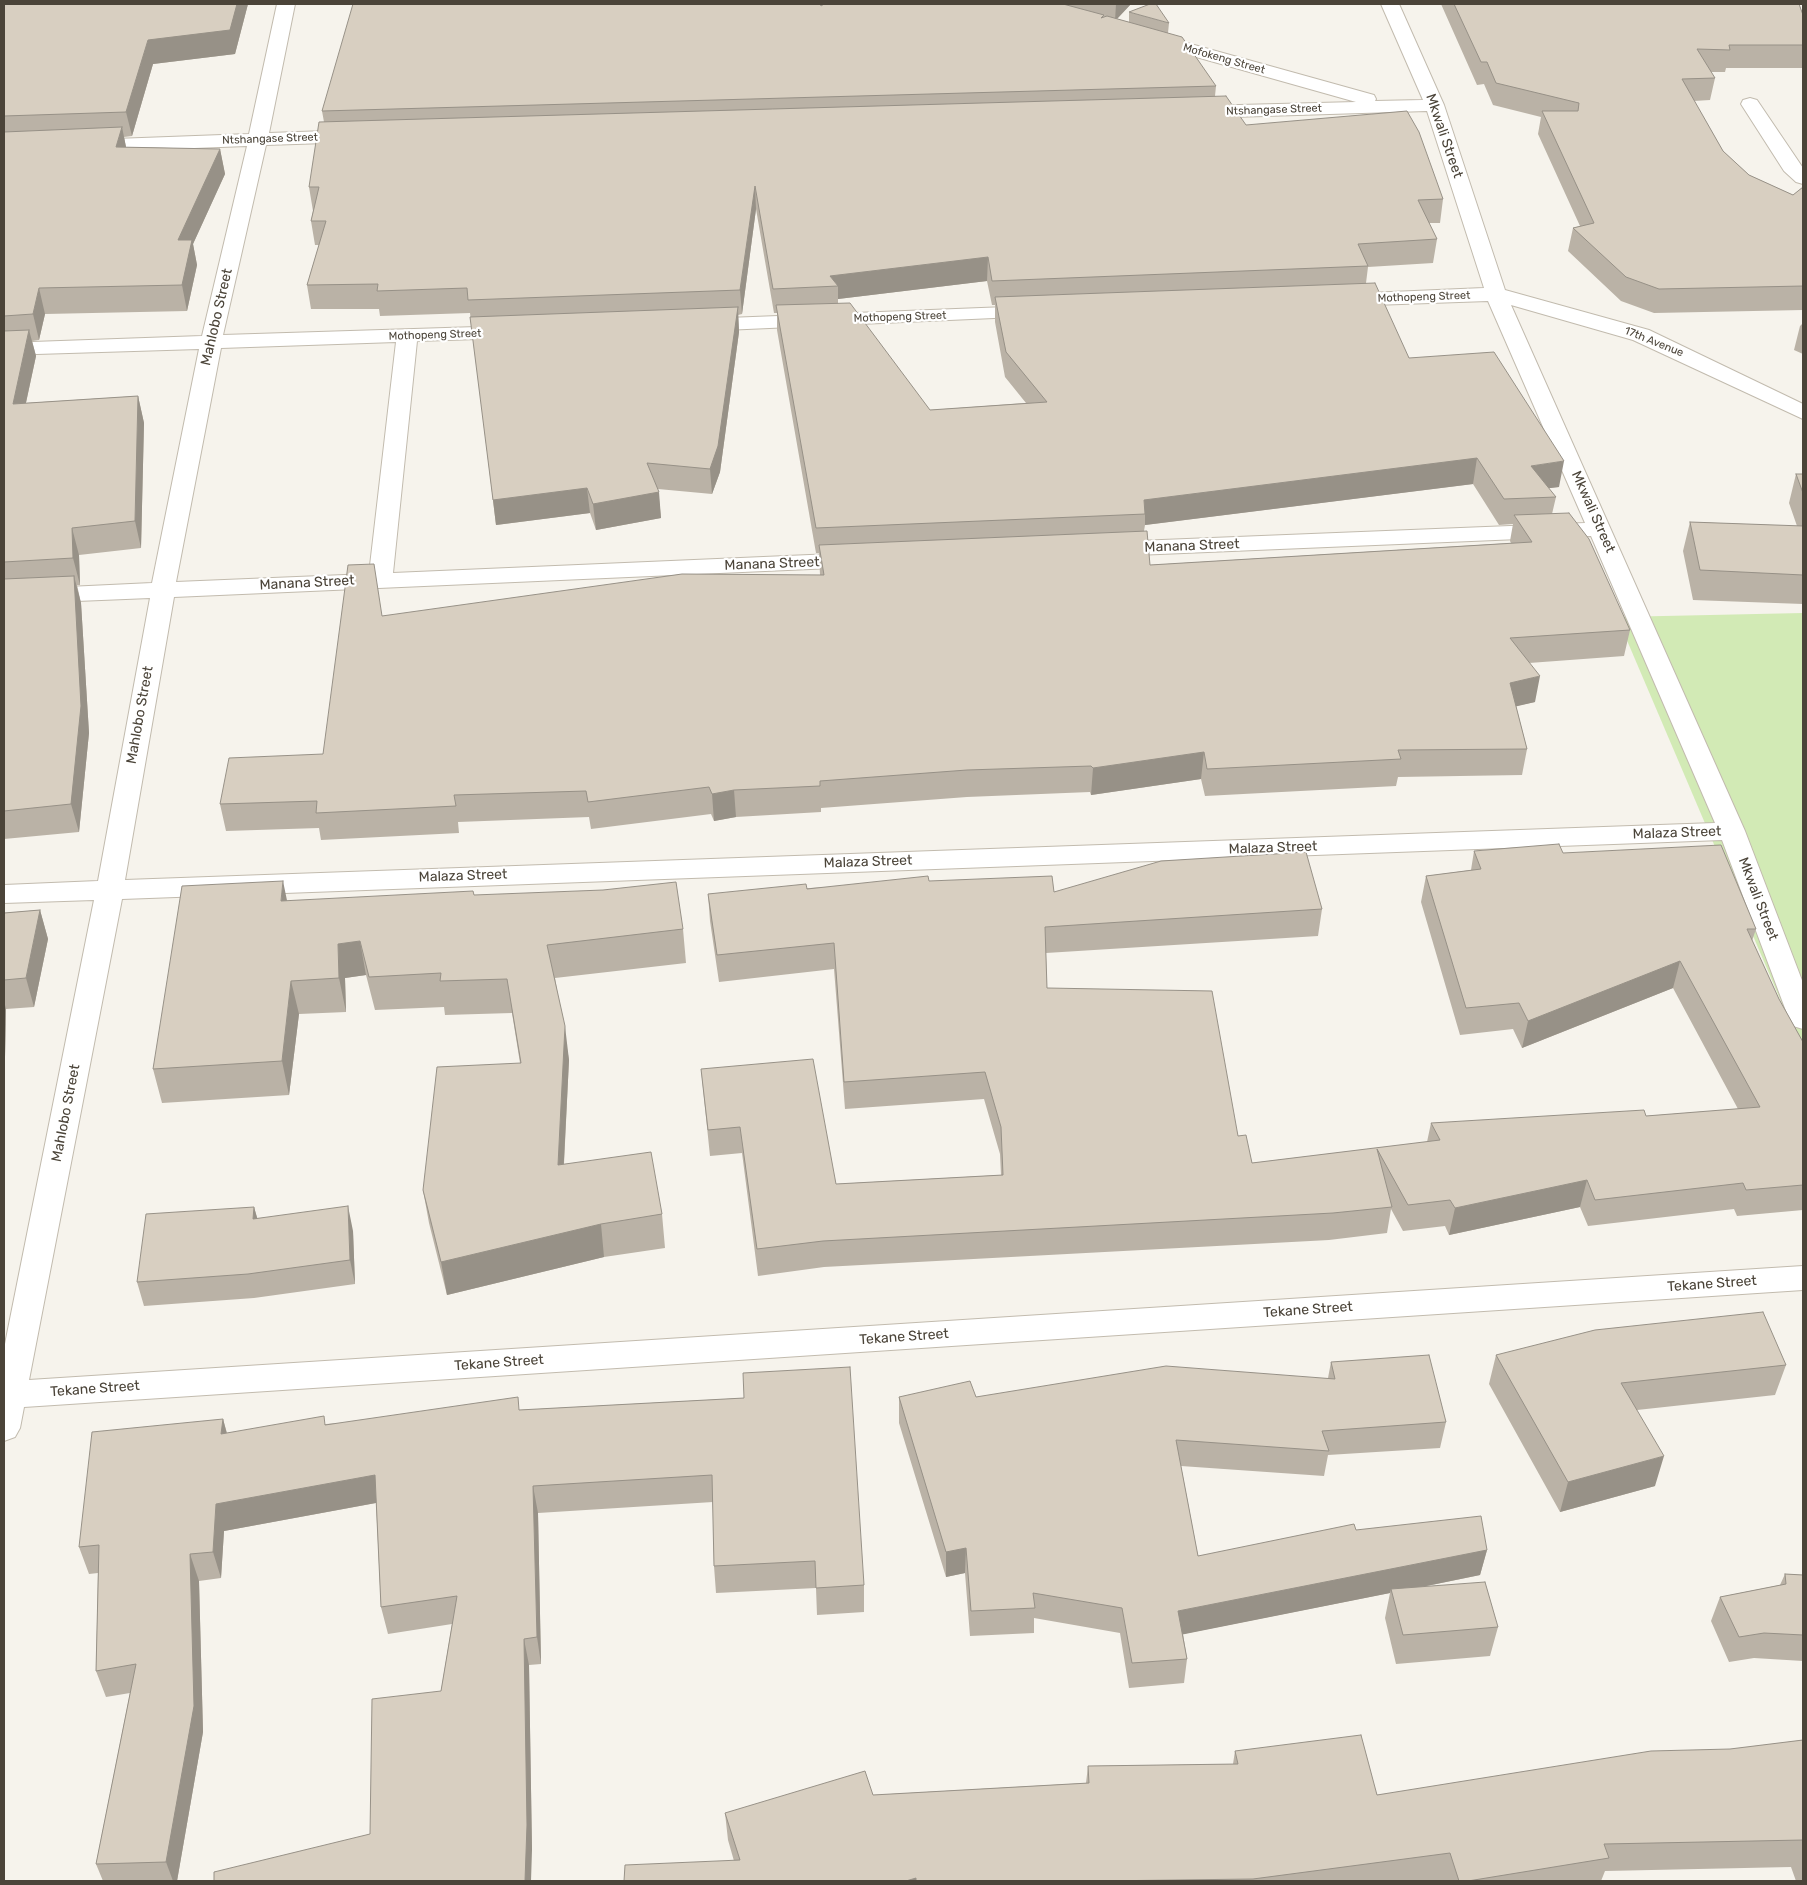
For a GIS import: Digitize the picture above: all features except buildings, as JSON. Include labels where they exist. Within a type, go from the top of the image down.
[{"type":"street","name":"Mahlobo Street","points":[[4,1428],[7,1395],[110,888],[162,590],[210,343],[258,139],[286,4]]},
{"type":"street","name":"Mkwali Street","points":[[1390,4],[1436,105],[1496,294],[1732,831],[1803,1019]]},
{"type":"street","name":"Mofokeng Street","points":[[1139,35],[1393,106]]},
{"type":"street","points":[[1750,104],[1786,161],[1803,178]]},
{"type":"street","name":"Ntshangase Street","points":[[1184,112],[1436,105]]},
{"type":"street","name":"Ntshangase Street","points":[[72,146],[377,136]]},
{"type":"street","name":"Mothopeng Street","points":[[1327,301],[1496,294]]},
{"type":"street","name":"17th Avenue","points":[[1496,294],[1581,317],[1668,346],[1803,412]]},
{"type":"street","name":"Mothopeng Street","points":[[684,325],[1050,311]]},
{"type":"street","name":"Mothopeng Street","points":[[4,349],[525,331]]},
{"type":"street","points":[[380,580],[406,336]]},
{"type":"street","name":"Manana Street","points":[[1094,550],[1600,529]]},
{"type":"street","name":"Manana Street","points":[[4,597],[876,559]]},
{"type":"street","name":"Malaza Street","points":[[4,894],[110,888],[1732,831]]},
{"type":"street","name":"Tekane Street","points":[[7,1395],[1803,1278]]},
{"type":"green space","points":[[1803,613],[1803,1053],[1617,617]]}]
